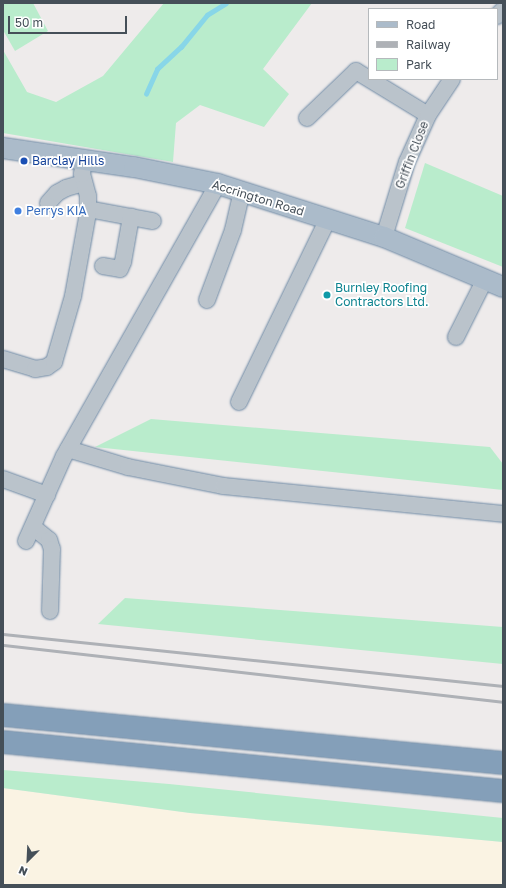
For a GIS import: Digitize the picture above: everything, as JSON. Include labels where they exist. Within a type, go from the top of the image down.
[{"type":"highway","points":[[3,705],[103,724]]},
{"type":"highway","points":[[3,714],[503,763]]},
{"type":"highway","points":[[3,742],[503,791]]},
{"type":"highway","points":[[3,756],[503,804]]},
{"type":"main road","name":"Accrington Road","points":[[3,148],[84,160],[218,184],[384,237],[494,283]]},
{"type":"street","points":[[497,3],[503,9]]},
{"type":"street","points":[[307,118],[356,71],[368,78]]},
{"type":"street","points":[[371,80],[428,115]]},
{"type":"street","name":"Griffin Close","points":[[384,237],[407,162],[428,115],[451,80]]},
{"type":"street","points":[[3,359],[35,369],[47,367],[54,362],[73,296],[88,209],[88,196],[83,183],[84,160]]},
{"type":"street","points":[[48,203],[61,190],[83,183]]},
{"type":"street","points":[[50,611],[52,549],[49,540],[30,534],[68,450],[218,184]]},
{"type":"street","points":[[206,300],[233,230],[242,192]]},
{"type":"street","points":[[88,209],[153,221]]},
{"type":"street","points":[[103,266],[120,269],[123,262],[131,217]]},
{"type":"street","points":[[239,402],[328,219]]},
{"type":"street","points":[[456,337],[494,283]]},
{"type":"street","points":[[68,450],[128,467],[224,486],[503,514]]},
{"type":"street","points":[[3,479],[47,495]]},
{"type":"shaded area","points":[[3,788],[190,813],[503,842],[503,885],[3,885]]},
{"type":"green space","points":[[3,3],[33,3],[48,31],[15,51],[3,30]]},
{"type":"green space","points":[[164,3],[312,3],[263,69],[289,94],[264,127],[200,105],[176,123],[173,162],[3,133],[3,50],[27,92],[56,102],[103,76]]},
{"type":"green space","points":[[425,163],[503,196],[503,267],[405,228]]},
{"type":"green space","points":[[151,419],[490,447],[503,464],[503,490],[95,447]]},
{"type":"green space","points":[[125,598],[503,627],[503,664],[98,624]]},
{"type":"green space","points":[[3,770],[169,784],[503,818],[503,842],[190,813],[3,788]]},
{"type":"waterway","points":[[146,94],[157,69],[181,47],[207,15],[226,3]]},
{"type":"railway","points":[[3,634],[503,686]]},
{"type":"railway","points":[[3,645],[503,702]]},
{"type":"place","name":"Barclay Hills","points":[[24,161]]},
{"type":"place","name":"Perrys KIA","points":[[18,211]]},
{"type":"place","name":"Burnley Roofing Contractors Ltd.","points":[[327,295]]}]
